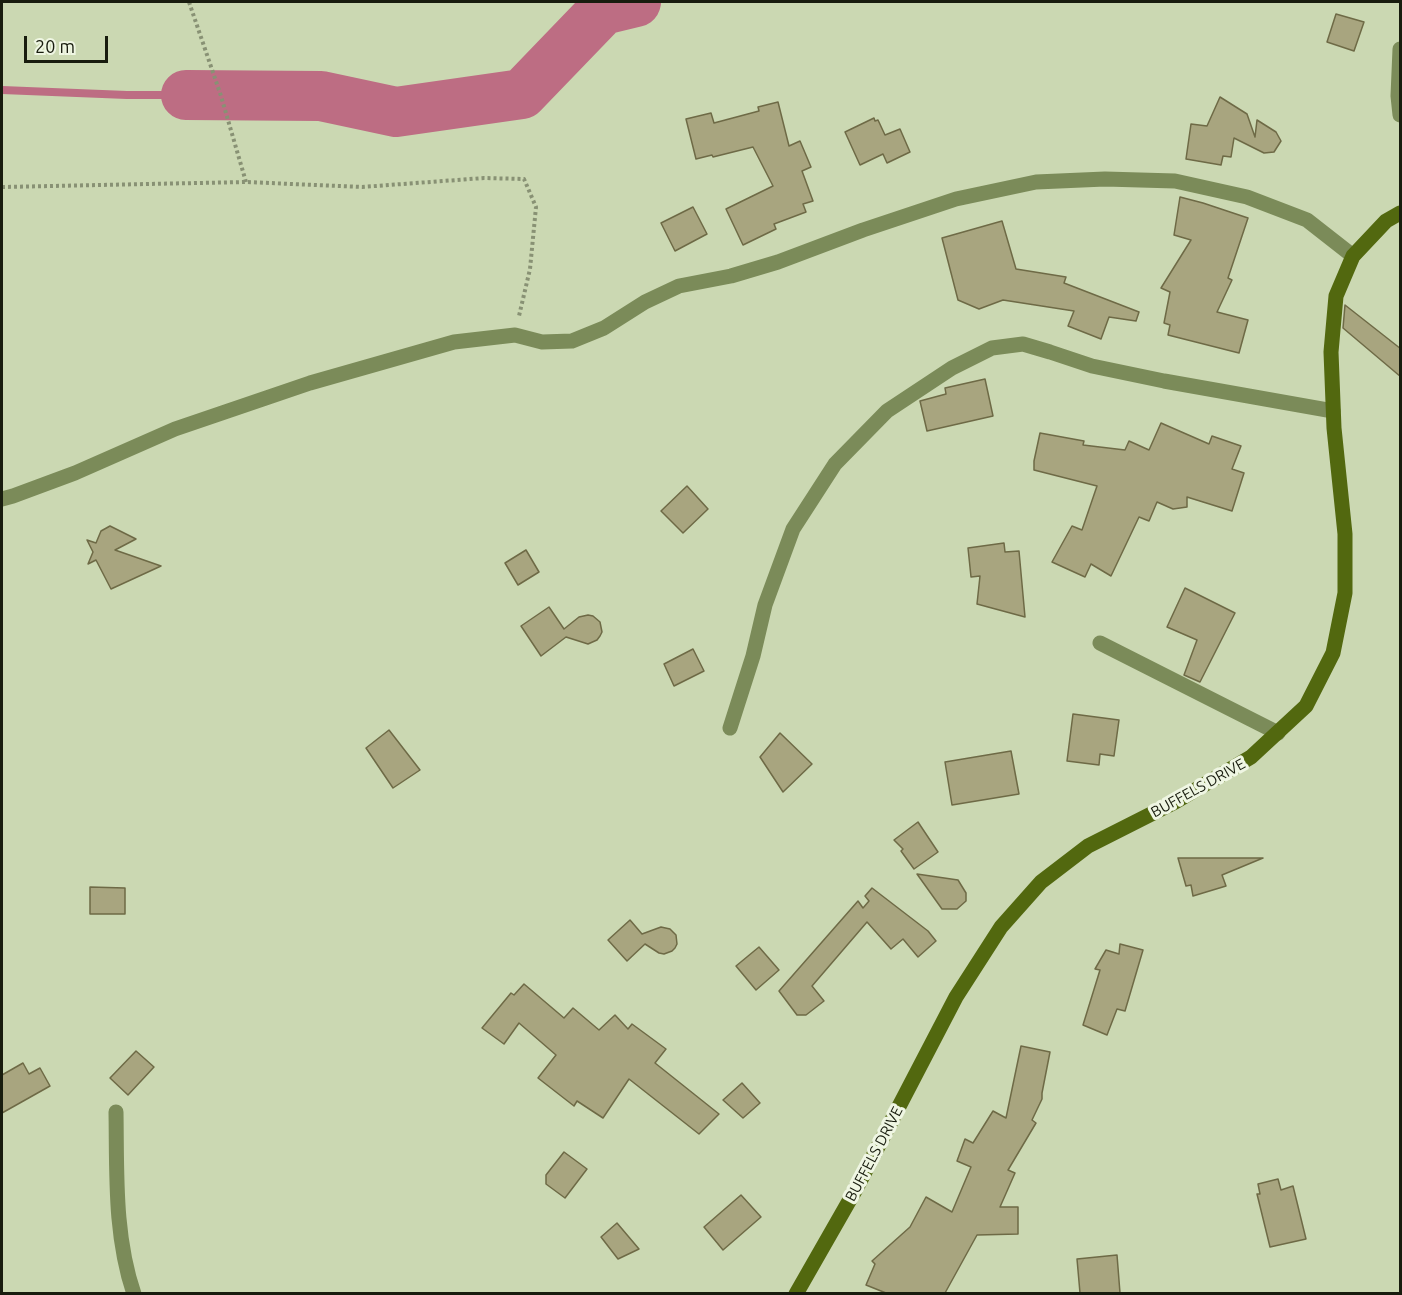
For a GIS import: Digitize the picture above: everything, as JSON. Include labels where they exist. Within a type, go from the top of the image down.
[{"type":"street","points":[[1401,49],[1398,96],[1401,115]]},
{"type":"street","points":[[2,499],[75,473],[175,429],[310,383],[454,342],[515,335],[542,342],[572,341],[604,328],[645,302],[679,286],[731,276],[778,262],[863,230],[956,199],[1035,182],[1104,178],[1175,181],[1247,197],[1307,220],[1353,256]]},
{"type":"street","name":"BUFFELS DRIVE","points":[[796,1293],[856,1189],[956,997],[1001,927],[1041,882],[1088,846],[1175,802],[1251,757],[1306,706],[1333,653],[1345,593],[1345,534],[1333,411],[1331,352],[1336,296],[1353,256],[1386,221],[1401,213]]},
{"type":"street","points":[[730,728],[753,656],[765,605],[793,529],[835,464],[887,411],[952,368],[992,348],[1023,344],[1092,366],[1333,411]]},
{"type":"street","points":[[1100,643],[1278,733]]},
{"type":"street","points":[[116,1112],[120,1233],[127,1275],[134,1293]]},
{"type":"path","points":[[189,2],[221,96],[246,182]]},
{"type":"path","points":[[2,187],[246,182],[362,187],[484,178],[524,180],[536,207],[530,269],[515,335]]},
{"type":"building","points":[[1336,14],[1364,22],[1354,51],[1327,42]]},
{"type":"building","points":[[1220,97],[1247,114],[1255,137],[1257,120],[1276,132],[1281,141],[1274,152],[1264,153],[1234,138],[1231,157],[1223,156],[1221,165],[1186,159],[1191,124],[1207,126]]},
{"type":"building","points":[[778,102],[789,146],[800,141],[811,167],[802,171],[813,201],[803,204],[806,212],[774,224],[776,229],[743,245],[726,209],[773,186],[753,147],[696,159],[686,119],[711,113],[714,123],[759,111],[758,107]]},
{"type":"building","points":[[874,118],[875,121],[878,120],[885,135],[900,129],[910,152],[887,163],[883,154],[860,165],[845,132]]},
{"type":"building","points":[[1180,197],[1248,218],[1228,278],[1232,280],[1217,312],[1248,320],[1239,353],[1168,335],[1170,325],[1164,323],[1170,292],[1161,288],[1191,240],[1174,235]]},
{"type":"building","points":[[693,207],[707,234],[675,251],[661,223]]},
{"type":"building","points":[[1002,221],[1016,269],[1066,277],[1064,283],[1139,312],[1136,321],[1109,317],[1101,339],[1068,326],[1074,311],[1003,300],[979,309],[958,300],[942,238]]},
{"type":"building","points":[[1345,305],[1401,349],[1401,377],[1343,328]]},
{"type":"building","points":[[985,379],[993,416],[927,431],[920,401],[946,394],[945,388]]},
{"type":"building","points":[[1161,423],[1209,444],[1212,436],[1241,446],[1232,469],[1244,473],[1232,511],[1187,497],[1187,507],[1173,509],[1157,502],[1149,521],[1139,517],[1111,576],[1091,564],[1085,577],[1052,562],[1072,526],[1082,530],[1097,486],[1034,470],[1040,433],[1084,441],[1083,445],[1125,450],[1129,441],[1149,450]]},
{"type":"building","points":[[687,486],[708,509],[683,533],[661,511]]},
{"type":"building","points":[[110,526],[136,539],[115,550],[161,566],[111,589],[96,560],[88,564],[93,552],[87,540],[96,543],[101,531]]},
{"type":"building","points":[[1004,543],[1005,552],[1019,551],[1025,617],[977,604],[980,576],[971,577],[968,548]]},
{"type":"building","points":[[526,550],[539,572],[518,585],[505,563]]},
{"type":"building","points":[[1185,588],[1235,613],[1200,682],[1184,675],[1197,640],[1167,627]]},
{"type":"building","points":[[549,607],[564,629],[579,617],[593,616],[600,622],[602,632],[600,636],[588,644],[566,637],[541,656],[521,626]]},
{"type":"building","points":[[693,649],[704,671],[674,686],[664,664]]},
{"type":"building","points":[[1073,714],[1119,720],[1114,756],[1100,754],[1099,765],[1067,761]]},
{"type":"building","points":[[389,730],[420,770],[393,788],[366,748]]},
{"type":"building","points":[[780,733],[812,764],[783,792],[760,757]]},
{"type":"building","points":[[1011,751],[1019,794],[952,805],[945,762]]},
{"type":"building","points":[[918,822],[938,852],[914,869],[901,851],[903,849],[894,840]]},
{"type":"building","points":[[1178,858],[1263,858],[1222,875],[1226,886],[1193,896],[1191,885],[1186,886]]},
{"type":"building","points":[[917,874],[958,880],[966,893],[966,901],[957,909],[942,909]]},
{"type":"building","points":[[90,887],[125,888],[125,914],[90,914]]},
{"type":"building","points":[[872,888],[928,931],[936,941],[918,957],[903,939],[891,949],[867,922],[812,986],[824,1001],[806,1015],[797,1015],[779,991],[858,901],[863,908],[869,901],[865,896]]},
{"type":"building","points":[[630,920],[642,934],[661,927],[670,929],[676,935],[675,948],[664,954],[645,944],[627,961],[608,940]]},
{"type":"building","points":[[1120,944],[1143,950],[1125,1011],[1117,1009],[1107,1035],[1083,1025],[1100,970],[1095,969],[1106,950],[1119,954]]},
{"type":"building","points":[[759,947],[779,970],[756,990],[736,966]]},
{"type":"building","points":[[524,984],[564,1018],[573,1008],[599,1030],[615,1015],[628,1029],[632,1024],[666,1049],[655,1063],[719,1114],[699,1134],[629,1079],[603,1118],[577,1101],[574,1106],[538,1078],[556,1055],[519,1023],[504,1044],[482,1028],[511,993],[514,995]]},
{"type":"building","points":[[1021,1046],[1050,1052],[1042,1099],[1032,1120],[1036,1123],[1008,1170],[1015,1173],[1000,1207],[1018,1207],[1018,1234],[977,1235],[945,1293],[886,1293],[866,1285],[875,1264],[872,1261],[910,1227],[926,1197],[952,1212],[971,1167],[957,1161],[965,1139],[973,1143],[993,1111],[1006,1118]]},
{"type":"building","points":[[136,1051],[154,1067],[128,1095],[110,1078]]},
{"type":"building","points":[[23,1063],[29,1074],[40,1068],[50,1086],[2,1113],[2,1075]]},
{"type":"building","points":[[742,1083],[760,1103],[743,1118],[723,1100]]},
{"type":"building","points":[[564,1152],[587,1169],[565,1198],[546,1184],[546,1175]]},
{"type":"building","points":[[1278,1179],[1281,1190],[1293,1186],[1306,1239],[1270,1247],[1257,1194],[1260,1194],[1258,1184]]},
{"type":"building","points":[[741,1195],[761,1217],[723,1250],[704,1227]]},
{"type":"building","points":[[617,1223],[639,1249],[618,1259],[601,1237]]},
{"type":"building","points":[[1117,1255],[1120,1293],[1080,1293],[1077,1259]]},
{"type":"waterway","points":[[186,95],[321,96],[396,112],[522,94],[603,10],[636,2]]},
{"type":"waterway","points":[[2,90],[186,95]]}]
